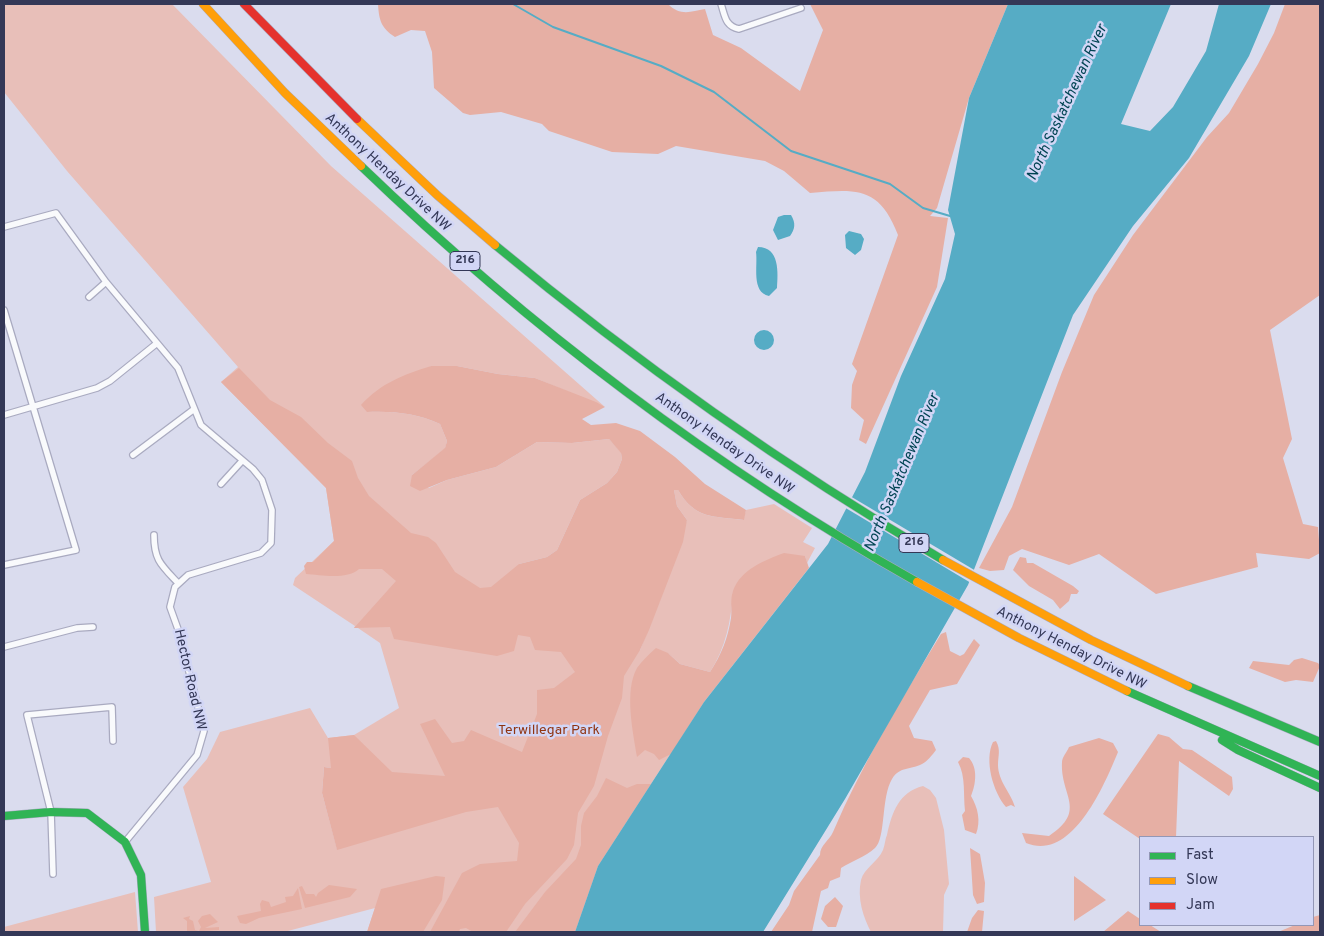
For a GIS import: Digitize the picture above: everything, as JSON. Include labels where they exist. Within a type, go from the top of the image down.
[{"type":"main road","name":"Anthony Henday Drive NW","points":[[203,4],[294,102],[386,191],[446,244],[560,340],[678,428],[758,484],[900,572],[1044,651],[1193,722],[1320,776]]},
{"type":"main road","name":"Anthony Henday Drive NW","points":[[244,4],[353,116],[466,220],[628,352],[773,455],[913,543],[1060,623],[1178,681],[1320,742]]},
{"type":"main road","points":[[1193,722],[1238,750],[1320,788]]},
{"type":"main road","points":[[4,816],[51,812],[87,814],[126,842],[141,875],[145,932]]},
{"type":"street","points":[[721,4],[727,23],[734,28],[744,29],[801,8]]},
{"type":"street","points":[[4,226],[56,213],[106,282],[182,375],[193,410],[201,425],[253,469],[267,493],[273,524],[271,542],[261,554],[200,570],[178,582],[159,564],[154,552],[154,535]]},
{"type":"street","points":[[89,297],[106,282]]},
{"type":"street","points":[[4,310],[76,550],[4,565]]},
{"type":"street","points":[[4,415],[97,388],[110,381],[156,344]]},
{"type":"street","points":[[133,455],[193,410]]},
{"type":"street","points":[[221,484],[242,461]]},
{"type":"street","name":"Hector Road NW","points":[[126,842],[197,755],[204,731],[170,607],[178,582]]},
{"type":"street","points":[[4,647],[77,628],[93,627]]},
{"type":"street","points":[[53,874],[51,812],[27,715],[112,707],[112,741]]},
{"type":"green space","name":"Terwillegar Park","points":[[4,4],[172,4],[331,166],[605,407],[535,378],[498,374],[457,366],[431,366],[367,412],[404,413],[440,424],[447,441],[445,449],[412,475],[429,488],[447,480],[496,467],[537,442],[572,443],[609,439],[621,452],[622,459],[617,472],[607,483],[580,500],[557,550],[547,557],[519,564],[640,650],[660,600],[687,520],[677,506],[674,490],[678,490],[691,506],[705,514],[743,520],[746,510],[774,504],[812,528],[803,542],[815,548],[807,563],[805,556],[733,592],[727,634],[716,663],[710,672],[680,664],[668,653],[704,702],[598,866],[575,932],[367,932],[375,908],[284,932],[156,932],[154,897],[211,882],[183,787],[207,759],[220,732],[310,708],[328,738],[354,735],[399,708],[380,643],[358,628],[354,628],[355,626],[293,585],[295,578],[334,541],[326,488],[221,382],[238,367],[67,171],[4,92]],"holes":[[[324,767],[331,768],[337,849],[322,793]]]},
{"type":"green space","points":[[378,4],[668,4],[681,12],[705,9],[713,35],[741,48],[800,91],[823,30],[810,4],[1008,4],[969,98],[937,208],[930,216],[948,218],[937,287],[866,444],[859,440],[864,420],[851,408],[852,385],[857,371],[852,364],[898,235],[883,207],[865,194],[841,191],[810,193],[784,171],[765,161],[676,146],[658,154],[612,152],[549,131],[542,124],[501,112],[470,115],[463,113],[434,88],[432,52],[425,31],[411,30],[395,37],[382,23]]},
{"type":"green space","points":[[1285,4],[1320,4],[1320,295],[1270,330],[1292,439],[1283,458],[1303,524],[1318,527],[1320,553],[1309,559],[1256,553],[1258,567],[1156,594],[1099,554],[1069,565],[1022,549],[1009,556],[1004,570],[990,571],[979,568],[1012,507],[1062,372],[1094,295],[1133,235],[1207,137],[1229,113],[1274,33]]},
{"type":"green space","name":"Terwillegar Park","points":[[431,366],[457,366],[498,374],[535,378],[596,402],[605,407],[582,419],[591,425],[616,423],[640,431],[675,457],[705,484],[746,510],[744,520],[705,514],[691,506],[678,490],[674,490],[677,506],[687,520],[683,542],[649,630],[640,650],[624,676],[622,698],[608,736],[594,786],[578,813],[574,845],[567,859],[525,904],[506,932],[473,932],[466,928],[460,929],[459,932],[430,932],[462,873],[480,864],[517,861],[519,843],[498,807],[466,812],[337,850],[322,793],[324,767],[331,768],[328,738],[354,735],[392,772],[445,776],[420,724],[435,719],[452,743],[464,741],[471,730],[522,752],[537,714],[537,690],[554,688],[575,672],[561,652],[535,650],[530,637],[518,635],[514,651],[497,656],[394,639],[390,627],[354,628],[396,581],[382,569],[359,569],[348,575],[341,576],[306,574],[304,566],[307,562],[313,562],[334,541],[326,488],[221,382],[239,368],[270,400],[301,417],[328,443],[352,461],[358,478],[369,496],[411,533],[428,537],[436,543],[455,572],[480,588],[491,587],[519,564],[547,557],[557,550],[580,500],[607,483],[617,472],[622,459],[621,453],[609,439],[572,443],[537,442],[496,467],[447,480],[420,491],[410,486],[412,475],[445,448],[447,441],[440,424],[422,417],[404,414],[367,412],[361,405],[385,385]]},
{"type":"green space","points":[[784,553],[805,556],[809,568],[704,702],[671,754],[659,760],[654,754],[645,750],[637,757],[630,700],[633,677],[637,668],[656,648],[668,653],[680,664],[710,672],[721,653],[726,639],[731,618],[732,594],[736,584],[741,577],[754,567]]},
{"type":"green space","points":[[1020,557],[1026,558],[1027,563],[1033,563],[1079,591],[1077,594],[1071,594],[1069,601],[1060,609],[1053,600],[1029,586],[1013,570]]},
{"type":"green space","points":[[946,632],[950,651],[960,656],[964,654],[974,639],[980,645],[957,684],[930,690],[909,726],[914,738],[932,741],[936,750],[924,763],[902,770],[892,779],[886,796],[881,836],[878,843],[867,854],[841,868],[840,877],[830,881],[828,888],[821,891],[812,932],[771,932],[789,905],[794,891],[820,855],[821,848],[831,835],[857,781],[897,707],[941,634]]},
{"type":"green space","points":[[1302,658],[1318,663],[1320,666],[1313,682],[1296,680],[1285,682],[1249,668],[1253,661],[1289,665],[1294,660]]},
{"type":"green space","points":[[1158,734],[1169,737],[1183,749],[1192,750],[1232,777],[1233,789],[1229,796],[1179,761],[1176,836],[1139,836],[1139,838],[1103,814]]},
{"type":"green space","points":[[1099,738],[1113,743],[1118,752],[1095,801],[1084,817],[1072,832],[1058,842],[1043,846],[1026,843],[1022,833],[1049,836],[1061,827],[1070,810],[1062,774],[1063,758],[1069,747]]},
{"type":"green space","points":[[996,741],[999,750],[998,765],[1000,776],[1015,807],[1011,805],[1006,807],[1001,801],[991,776],[990,749],[993,742]]},
{"type":"green space","points":[[963,757],[969,758],[975,771],[975,781],[971,796],[978,815],[976,834],[965,830],[962,815],[965,811],[964,786],[958,762]]},
{"type":"green space","points":[[606,778],[627,788],[637,784],[651,784],[598,866],[575,932],[515,932],[545,892],[576,859],[581,845],[581,826],[584,813],[597,796]]},
{"type":"green space","points":[[923,786],[930,790],[936,798],[944,830],[949,884],[944,895],[943,932],[871,932],[862,907],[860,894],[861,880],[865,872],[883,850],[891,818],[898,804],[908,793]]},
{"type":"green space","points":[[970,848],[980,854],[985,883],[984,902],[977,904],[973,895]]},
{"type":"green space","points":[[436,876],[445,877],[442,900],[423,932],[367,932],[381,889]]},
{"type":"green space","points":[[1074,876],[1106,900],[1074,921]]},
{"type":"green space","points":[[329,885],[357,889],[350,897],[305,908],[299,887],[302,886],[306,894],[314,894],[316,897],[318,893]]},
{"type":"green space","points":[[298,888],[302,909],[259,918],[246,924],[240,923],[237,916],[261,911],[260,904],[262,900],[269,902],[271,907],[286,902],[285,897],[293,896]]},
{"type":"green space","points":[[135,892],[138,932],[4,932],[4,927]]},
{"type":"green space","points":[[835,897],[843,906],[836,927],[828,927],[821,919],[825,906]]},
{"type":"green space","points":[[978,910],[984,911],[982,932],[967,932],[972,918]]},
{"type":"green space","points":[[1128,911],[1139,918],[1139,926],[1152,926],[1161,932],[1103,932]]},
{"type":"green space","points":[[210,914],[218,922],[205,928],[219,927],[219,930],[187,932],[187,921],[183,918],[190,916],[189,919],[193,921],[195,930],[199,931],[201,927],[198,921],[202,916]]},
{"type":"green space","points":[[1320,915],[1320,932],[1278,932],[1293,926],[1314,926],[1314,917]]},
{"type":"water","name":"North Saskatchewan River","points":[[1008,4],[1171,4],[1121,124],[1150,131],[1173,107],[1206,51],[1219,4],[1271,4],[1249,56],[1189,158],[1133,226],[1073,315],[968,585],[845,799],[763,932],[575,932],[598,866],[704,702],[828,544],[865,472],[901,376],[945,279],[955,234],[948,210],[969,98]]},
{"type":"water","points":[[791,215],[794,221],[794,228],[790,236],[778,240],[773,230],[778,217]]},
{"type":"water","points":[[849,231],[861,234],[864,239],[861,250],[855,255],[846,248],[845,235]]},
{"type":"water","points":[[758,247],[770,251],[776,262],[777,288],[769,296],[763,294],[756,278],[756,252]]},
{"type":"water","points":[[764,330],[771,333],[774,340],[771,347],[764,350],[757,347],[754,340],[757,333]]},
{"type":"pier","points":[[850,496],[976,571],[971,583],[844,507]]},
{"type":"waterway","points":[[513,4],[553,27],[661,66],[714,92],[791,151],[890,184],[923,208],[950,216]]},
{"type":"traffic: fast","points":[[361,166],[490,283],[626,392],[769,492],[917,582]]},
{"type":"traffic: fast","points":[[495,245],[602,331],[713,412],[826,488],[943,560]]},
{"type":"traffic: fast","points":[[1188,686],[1320,742]]},
{"type":"traffic: fast","points":[[1127,691],[1320,776]]},
{"type":"traffic: fast","points":[[1222,740],[1238,750],[1320,788]]},
{"type":"traffic: fast","points":[[4,816],[51,812],[87,813],[125,842],[141,875],[145,932]]},
{"type":"traffic: slow","points":[[203,4],[285,93],[361,166]]},
{"type":"traffic: slow","points":[[357,119],[437,195],[495,245]]},
{"type":"traffic: slow","points":[[943,560],[1091,640],[1188,686]]},
{"type":"traffic: slow","points":[[917,582],[1019,638],[1127,691]]},
{"type":"traffic: jam","points":[[244,4],[357,119]]}]
